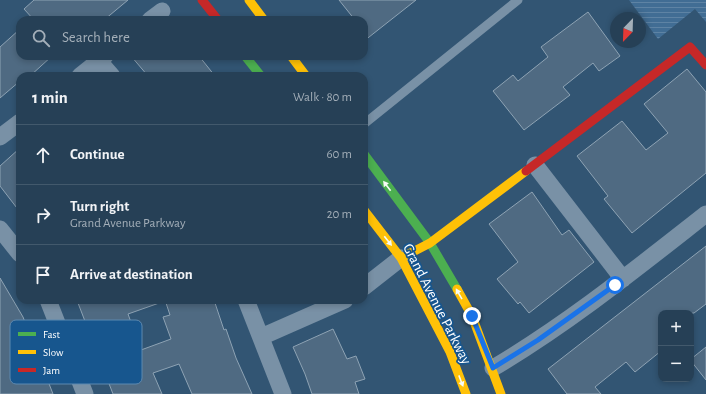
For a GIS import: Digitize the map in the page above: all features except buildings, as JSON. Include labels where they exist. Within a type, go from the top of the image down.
[{"type":"street","points":[[202,0],[215,16]]},
{"type":"street","points":[[249,0],[261,16]]},
{"type":"street","points":[[368,284],[401,258],[430,243],[535,165],[690,46],[706,66]]},
{"type":"street","points":[[85,72],[100,60]]},
{"type":"street","points":[[103,60],[110,72]]},
{"type":"street","points":[[248,60],[258,72]]},
{"type":"street","points":[[294,60],[303,72]]},
{"type":"street","points":[[0,137],[16,125]]},
{"type":"street","name":"Grand Avenue Parkway","points":[[368,159],[430,243],[472,316],[493,368],[501,394]]},
{"type":"street","points":[[535,165],[623,279]]},
{"type":"street","points":[[493,368],[538,340],[623,279],[706,214]]},
{"type":"street","name":"Grand Avenue Parkway","points":[[368,215],[401,258],[450,352],[466,394]]},
{"type":"street","points":[[0,229],[16,249]]},
{"type":"street","points":[[50,304],[56,320]]},
{"type":"street","points":[[248,304],[283,394]]},
{"type":"street","points":[[261,336],[336,304]]},
{"type":"street","points":[[81,384],[85,394]]},
{"type":"lane","points":[[368,121],[518,0]]},
{"type":"water","points":[[629,0],[706,0],[706,22],[695,9],[658,39],[646,23],[646,12],[638,12]]},
{"type":"traffic: fast","points":[[248,60],[258,72]]},
{"type":"traffic: fast","points":[[368,159],[430,243],[457,289]]},
{"type":"traffic: slow","points":[[249,0],[261,16]]},
{"type":"traffic: slow","points":[[294,60],[303,72]]},
{"type":"traffic: slow","points":[[401,258],[430,243],[526,171]]},
{"type":"traffic: slow","points":[[368,215],[401,258],[450,352],[466,394]]},
{"type":"traffic: slow","points":[[457,289],[472,316],[501,394]]},
{"type":"traffic: jam","points":[[202,0],[215,16]]},
{"type":"traffic: jam","points":[[526,171],[690,47],[706,65]]},
{"type":"route","points":[[472,316],[493,368],[538,340],[615,285]]}]
